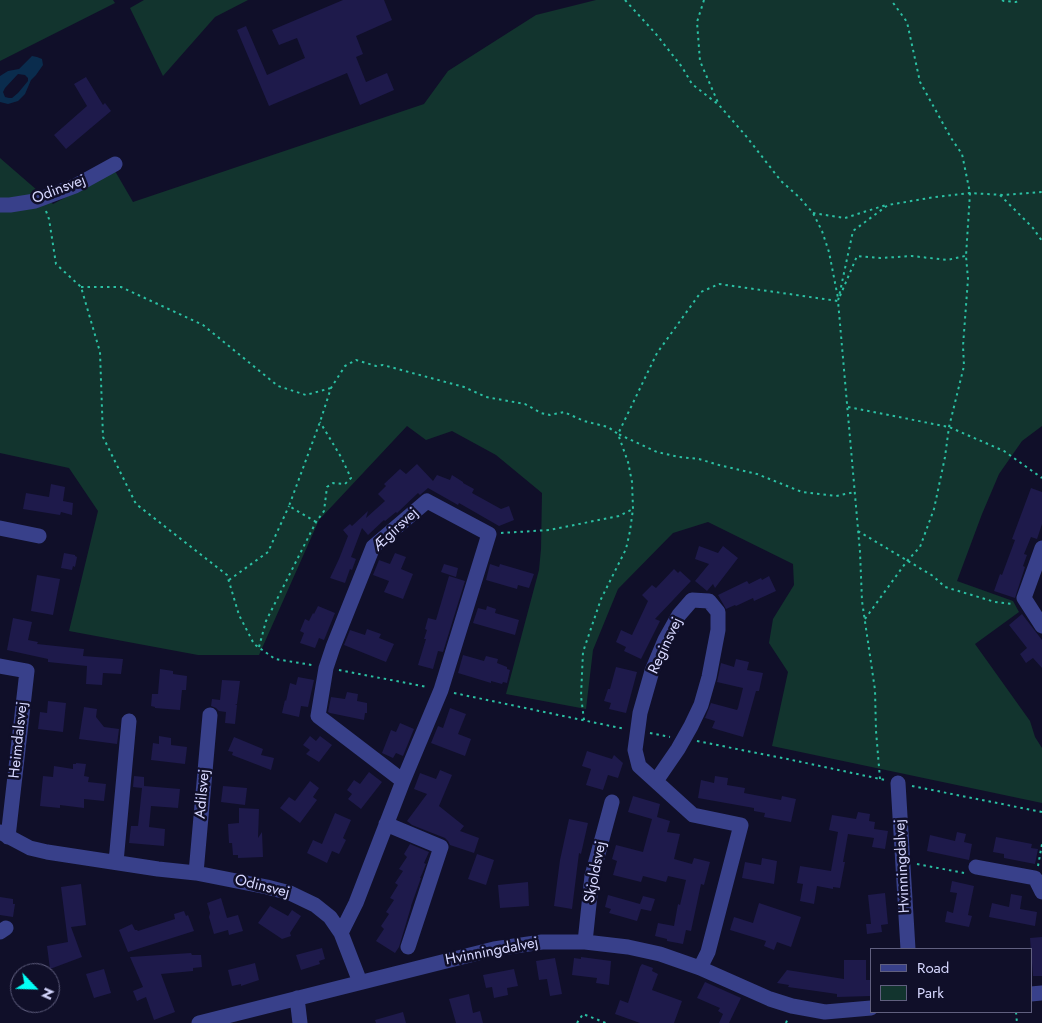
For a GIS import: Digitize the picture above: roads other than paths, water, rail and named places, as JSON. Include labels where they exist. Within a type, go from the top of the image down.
[{"type":"street","name":"Odinsvej","points":[[0,204],[10,205],[35,201],[76,186],[115,164]]},
{"type":"street","name":"Ægirsvej","points":[[427,501],[489,534],[441,690],[403,781],[318,716],[326,668],[332,647],[373,547],[427,501]]},
{"type":"street","points":[[0,528],[39,536]]},
{"type":"street","points":[[1042,548],[1024,598],[1042,626]]},
{"type":"street","name":"Reginsvej","points":[[656,781],[678,749],[701,705],[709,677],[718,630],[718,612],[709,601],[692,600],[679,615],[665,640],[652,671],[640,713],[635,750],[639,766],[693,815],[741,825],[708,952],[700,968]]},
{"type":"street","name":"Heimdalsvej","points":[[0,666],[27,671],[4,835]]},
{"type":"street","name":"Adilsvej","points":[[196,873],[210,716]]},
{"type":"street","points":[[116,862],[129,721]]},
{"type":"street","points":[[342,933],[356,903],[403,781]]},
{"type":"street","name":"Hvinningdalvej","points":[[898,784],[908,948]]},
{"type":"street","name":"Skjoldsvej","points":[[585,942],[592,876],[612,802]]},
{"type":"street","points":[[386,824],[441,847],[408,947]]},
{"type":"street","name":"Odinsvej","points":[[4,835],[30,848],[47,852],[158,870],[196,873],[290,893],[315,905],[330,917],[342,933],[360,982]]},
{"type":"street","points":[[976,866],[1035,878],[1042,892]]},
{"type":"street","name":"Hvinningdalvej","points":[[199,1023],[494,949],[542,942],[585,942],[628,947],[660,954],[700,968],[770,999],[792,1006],[825,1012],[870,1008]]},
{"type":"street","points":[[297,998],[300,1023]]},
{"type":"water","points":[[32,56],[42,59],[43,65],[31,80],[25,94],[18,101],[8,104],[0,102],[0,76],[8,71],[19,69]],"holes":[[[18,74],[25,75],[28,81],[18,93],[12,98],[5,97],[3,92],[5,88]]]}]
